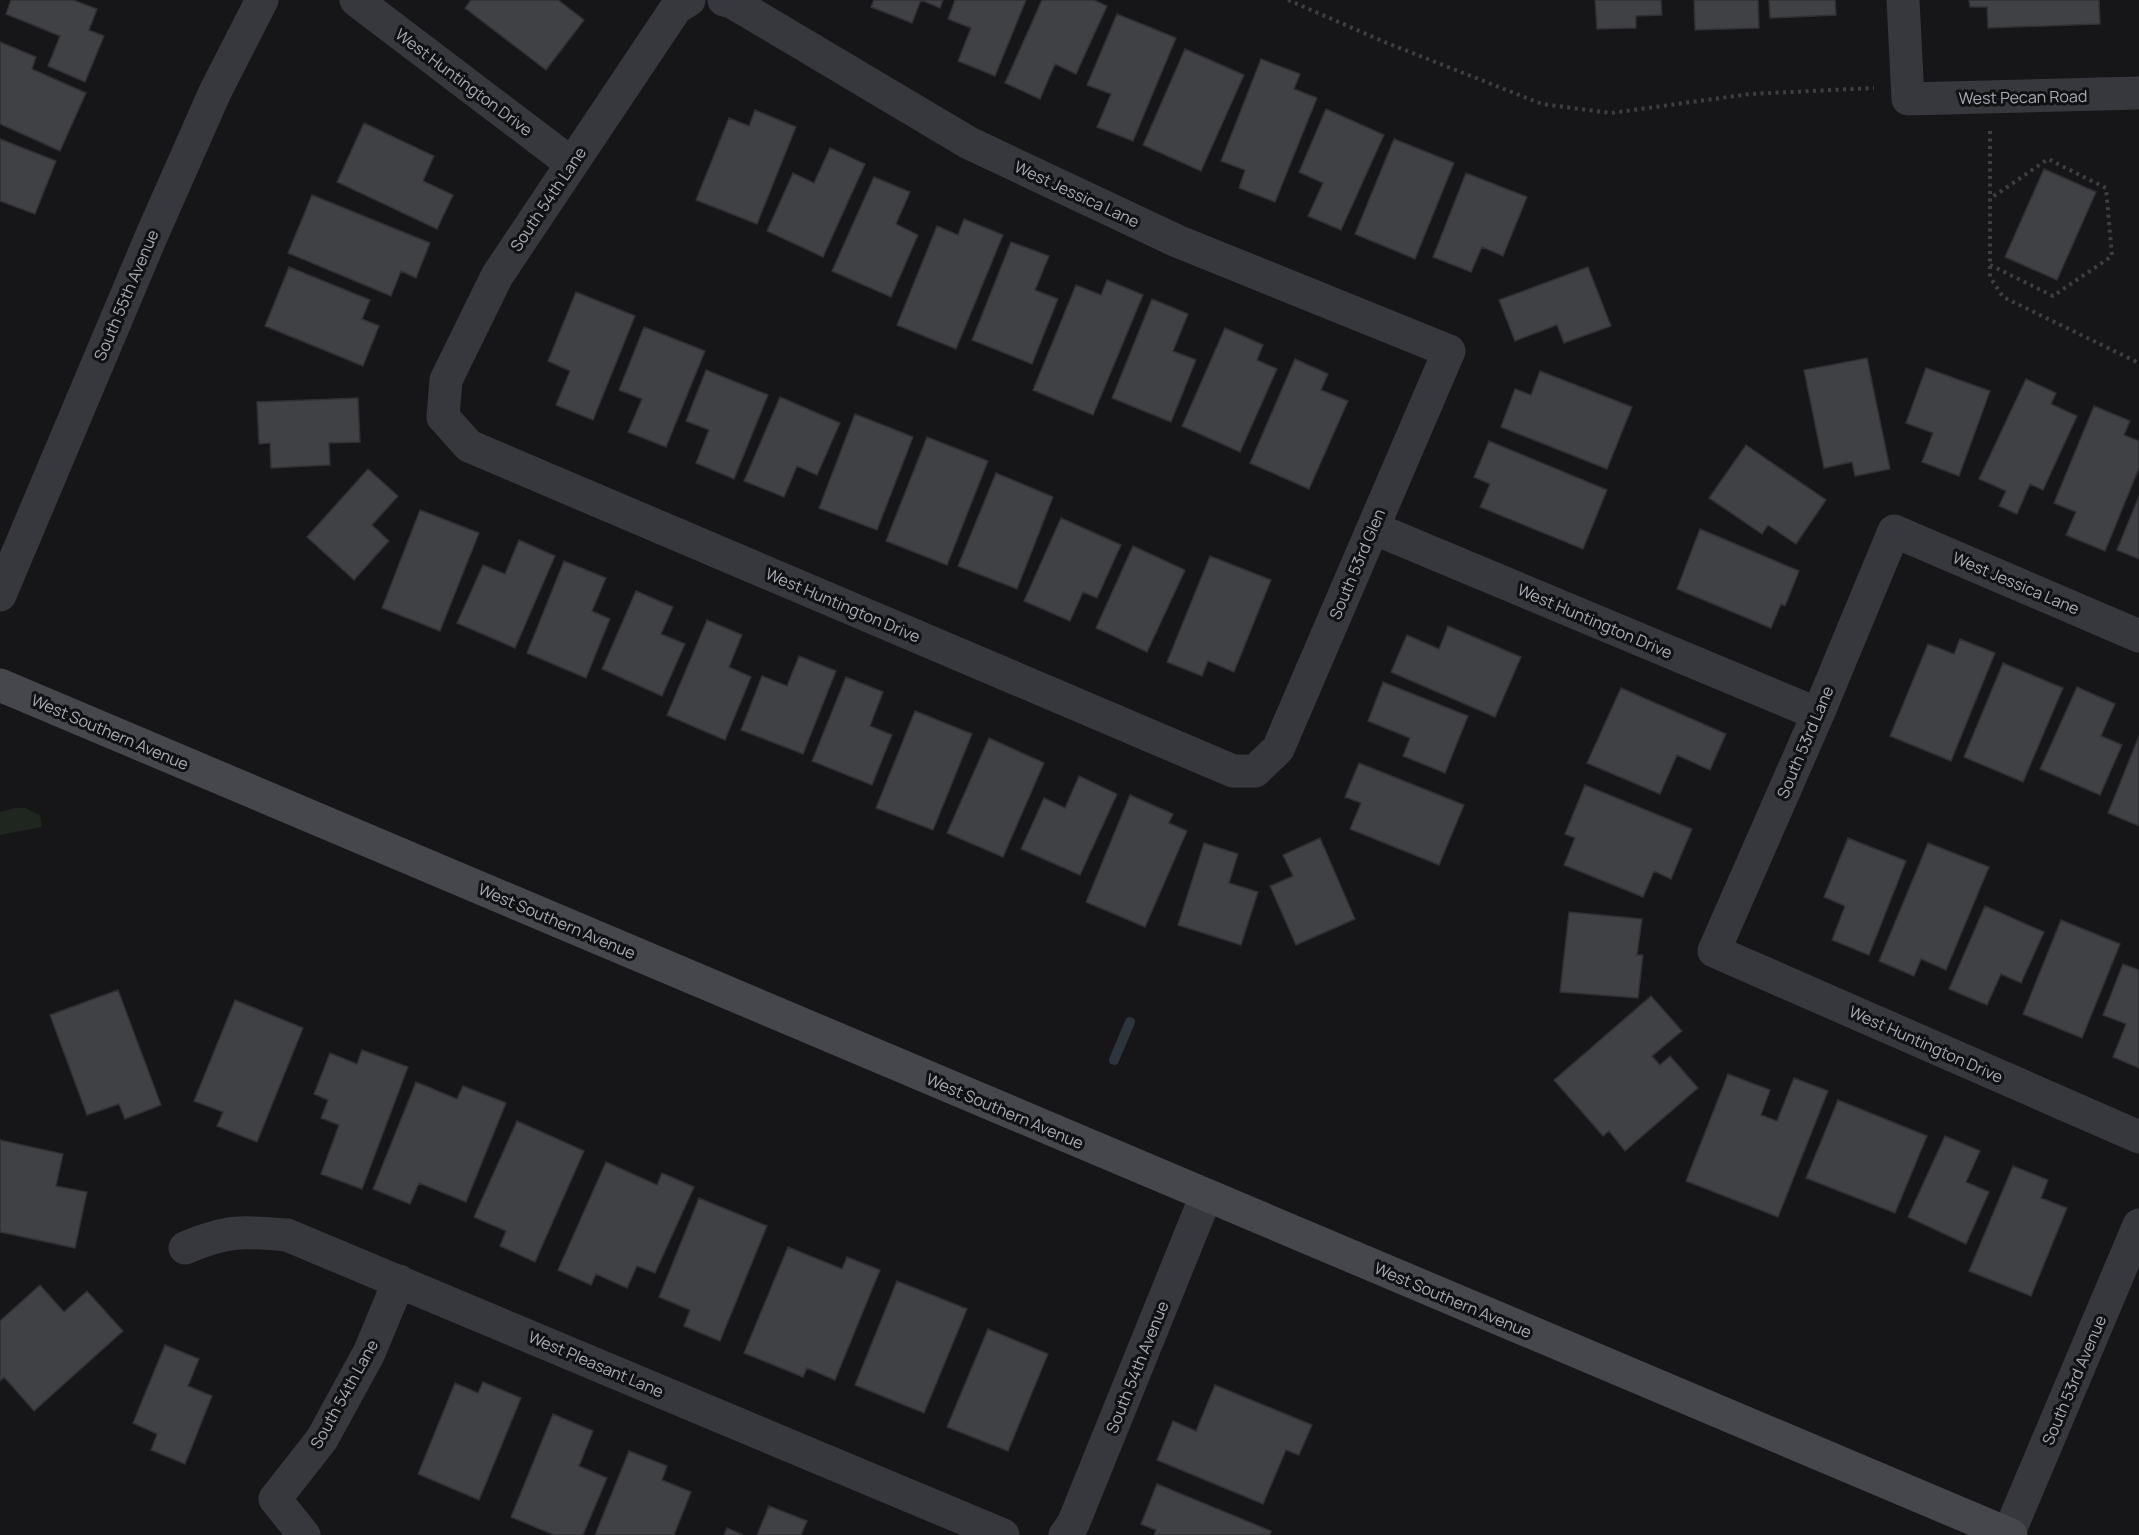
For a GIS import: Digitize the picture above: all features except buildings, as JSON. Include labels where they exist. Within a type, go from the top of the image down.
[{"type":"main road","name":"West Southern Avenue","points":[[0,685],[2009,1535]]},
{"type":"street","name":"South 55th Avenue","points":[[0,595],[151,237],[215,92],[262,0]]},
{"type":"street","name":"West Huntington Drive","points":[[356,0],[572,164]]},
{"type":"street","name":"South 54th Lane","points":[[443,417],[447,380],[497,276],[676,8],[689,0]]},
{"type":"street","name":"West Jessica Lane","points":[[724,0],[732,2],[969,143],[1177,241],[1449,351]]},
{"type":"street","points":[[1904,0],[1907,92]]},
{"type":"street","name":"West Pecan Road","points":[[1907,92],[1989,97],[2139,93]]},
{"type":"street","name":"South 53rd Glen","points":[[1255,771],[1278,749],[1449,351]]},
{"type":"street","name":"West Huntington Drive","points":[[443,417],[469,446],[1233,771],[1255,771]]},
{"type":"street","name":"West Huntington Drive","points":[[1373,528],[1818,714]]},
{"type":"street","name":"West Jessica Lane","points":[[1894,531],[2139,636]]},
{"type":"street","name":"South 53rd Lane","points":[[1714,951],[1818,714],[1894,531]]},
{"type":"street","name":"West Huntington Drive","points":[[1714,951],[2139,1137]]},
{"type":"street","name":"South 54th Avenue","points":[[1065,1535],[1073,1524],[1206,1196]]},
{"type":"street","name":"South 53rd Avenue","points":[[2009,1535],[2139,1225]]},
{"type":"street","name":"West Pleasant Lane","points":[[185,1248],[218,1234],[247,1232],[287,1235],[1003,1535]]},
{"type":"street","name":"South 54th Lane","points":[[304,1535],[275,1499],[322,1439],[369,1353],[399,1281]]},
{"type":"path","points":[[1288,0],[1387,43],[1542,104],[1611,113],[1750,94],[1907,92]]},
{"type":"path","points":[[1989,97],[1990,277],[2003,297],[2139,363]]},
{"type":"path","points":[[1990,198],[2048,159],[2106,188],[2112,256],[2054,296],[1990,265]]},
{"type":"shaded area","points":[[25,808],[40,815],[42,827],[0,835],[0,812]]},
{"type":"waterway","points":[[1114,1060],[1130,1022]]}]
